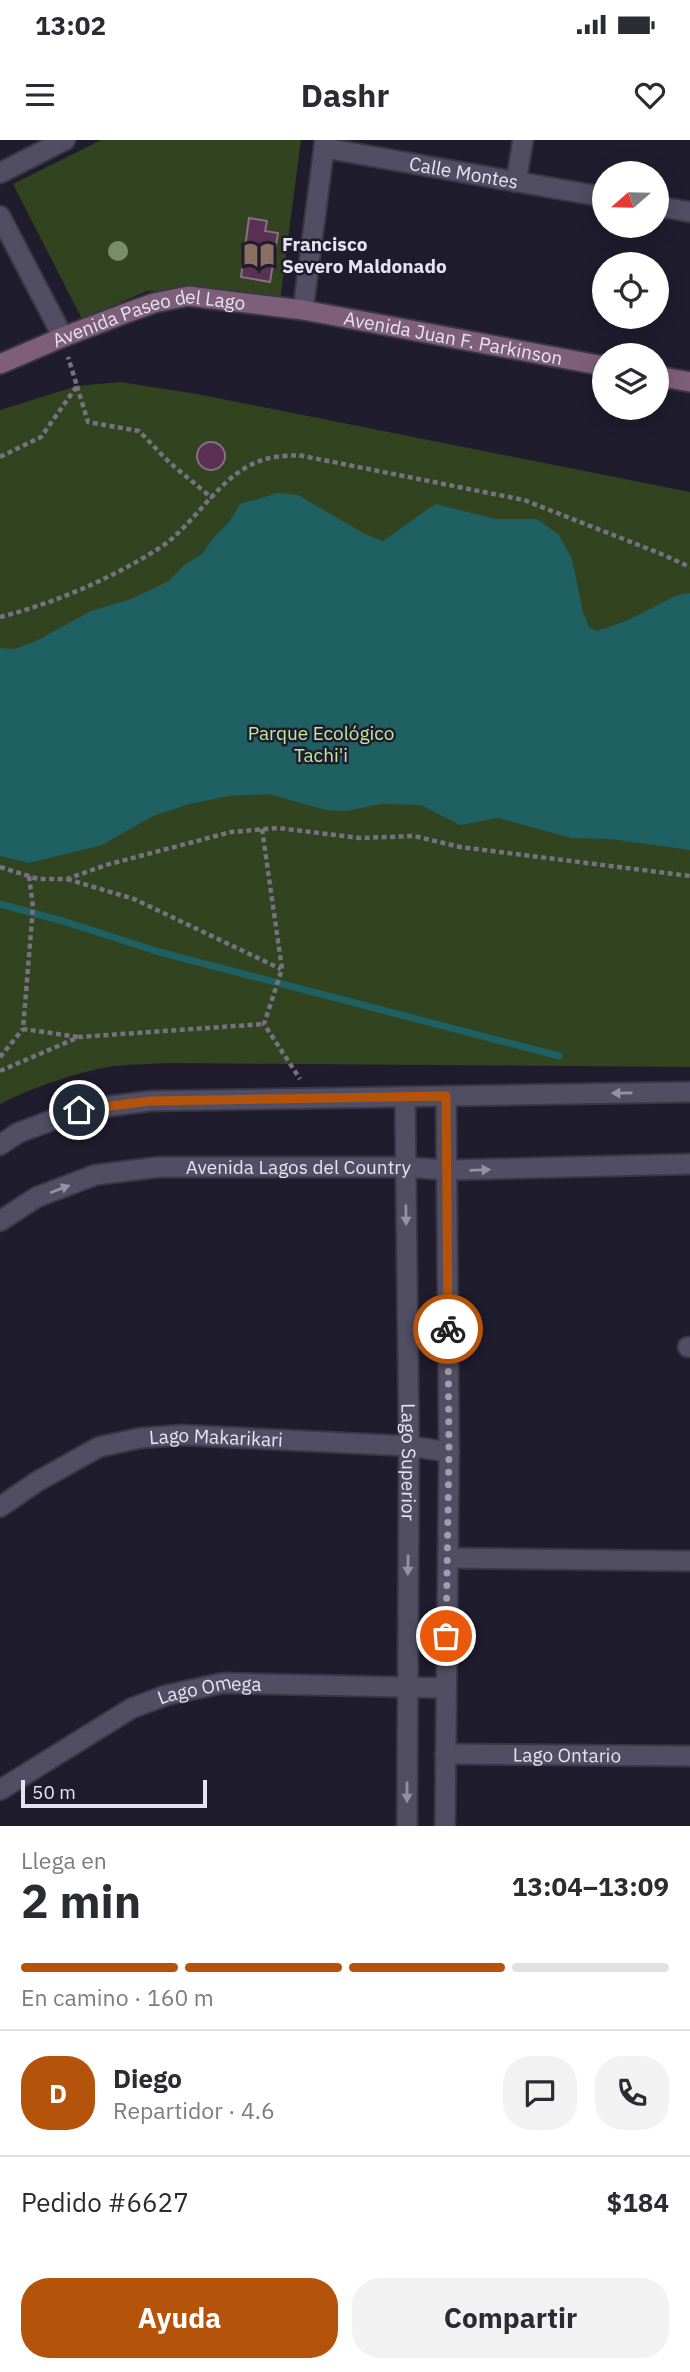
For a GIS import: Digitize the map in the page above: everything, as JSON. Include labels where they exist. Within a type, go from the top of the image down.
[{"type":"main road","name":"Avenida Paseo del Lago","points":[[0,365],[62,337],[155,303],[188,296],[303,310]]},
{"type":"main road","name":"Avenida Juan F. Parkinson","points":[[303,310],[592,364]]},
{"type":"main road","points":[[669,378],[690,382]]},
{"type":"street","points":[[0,173],[65,140]]},
{"type":"street","points":[[516,182],[523,140]]},
{"type":"street","points":[[303,310],[325,144]]},
{"type":"street","name":"Calle Montes","points":[[325,144],[592,195]]},
{"type":"street","points":[[669,208],[690,212]]},
{"type":"street","points":[[0,216],[62,337]]},
{"type":"street","points":[[0,1145],[18,1133],[79,1110],[150,1101],[690,1092]]},
{"type":"street","points":[[445,1826],[449,1452],[446,1096]]},
{"type":"street","name":"Lago Superior","points":[[405,1098],[409,1446],[407,1826]]},
{"type":"street","name":"Avenida Lagos del Country","points":[[0,1221],[37,1197],[95,1175],[159,1167],[405,1167],[446,1171],[690,1164]]},
{"type":"street","name":"Lago Makarikari","points":[[0,1507],[99,1447],[140,1438],[183,1435],[409,1446],[449,1452]]},
{"type":"street","points":[[448,1558],[690,1562]]},
{"type":"street","name":"Lago Omega","points":[[0,1790],[131,1708],[167,1695],[223,1683],[445,1688]]},
{"type":"street","name":"Lago Ontario","points":[[445,1754],[690,1756]]},
{"type":"path","points":[[62,337],[88,422],[139,431],[170,463],[212,498]]},
{"type":"path","points":[[0,457],[41,437],[77,386]]},
{"type":"path","points":[[0,617],[33,608],[120,570],[163,545],[232,477],[265,459],[298,455],[524,499],[659,552],[690,567]]},
{"type":"path","points":[[67,879],[106,865],[231,832],[278,828],[360,838],[414,836],[460,847],[690,876]]},
{"type":"path","points":[[262,829],[281,972],[264,1024]]},
{"type":"path","points":[[0,867],[38,879],[67,879],[134,899],[281,972]]},
{"type":"path","points":[[0,1058],[23,1029],[33,907],[29,876]]},
{"type":"path","points":[[23,1029],[79,1037],[264,1024]]},
{"type":"path","points":[[264,1024],[291,1064]]},
{"type":"path","points":[[0,1071],[79,1037]]},
{"type":"green space","points":[[101,140],[301,140],[280,301],[224,289],[147,291],[82,319],[13,184]]},
{"type":"green space","name":"Parque Ecológico Tachi'i","points":[[120,382],[197,394],[690,492],[690,1067],[136,1064],[102,1068],[72,1076],[40,1086],[0,1104],[0,410],[77,386]]},
{"type":"shaded area","points":[[278,493],[298,495],[365,534],[383,541],[435,504],[496,519],[537,519],[559,535],[572,559],[583,612],[589,627],[597,631],[628,620],[677,595],[690,593],[690,850],[610,839],[572,838],[498,818],[460,825],[421,805],[381,804],[346,811],[326,810],[268,794],[229,796],[189,804],[153,816],[102,845],[29,863],[0,856],[0,648],[15,649],[34,642],[91,611],[131,599],[169,581],[183,566],[202,554],[229,522],[240,504]]},
{"type":"building","name":"Francisco Severo Maldonado","points":[[249,218],[267,221],[265,231],[278,233],[270,282],[241,277]]},
{"type":"building","points":[[211,442],[221,446],[225,456],[221,466],[211,470],[201,466],[197,456],[201,446]]},
{"type":"waterway","points":[[0,904],[159,952],[559,1056]]},
{"type":"way so far","points":[[446,1636],[448,1329]]},
{"type":"place","name":"Francisco Severo Maldonado","points":[[259,255]]},
{"type":"route","points":[[79,1110],[150,1101],[446,1096],[448,1329]]}]
